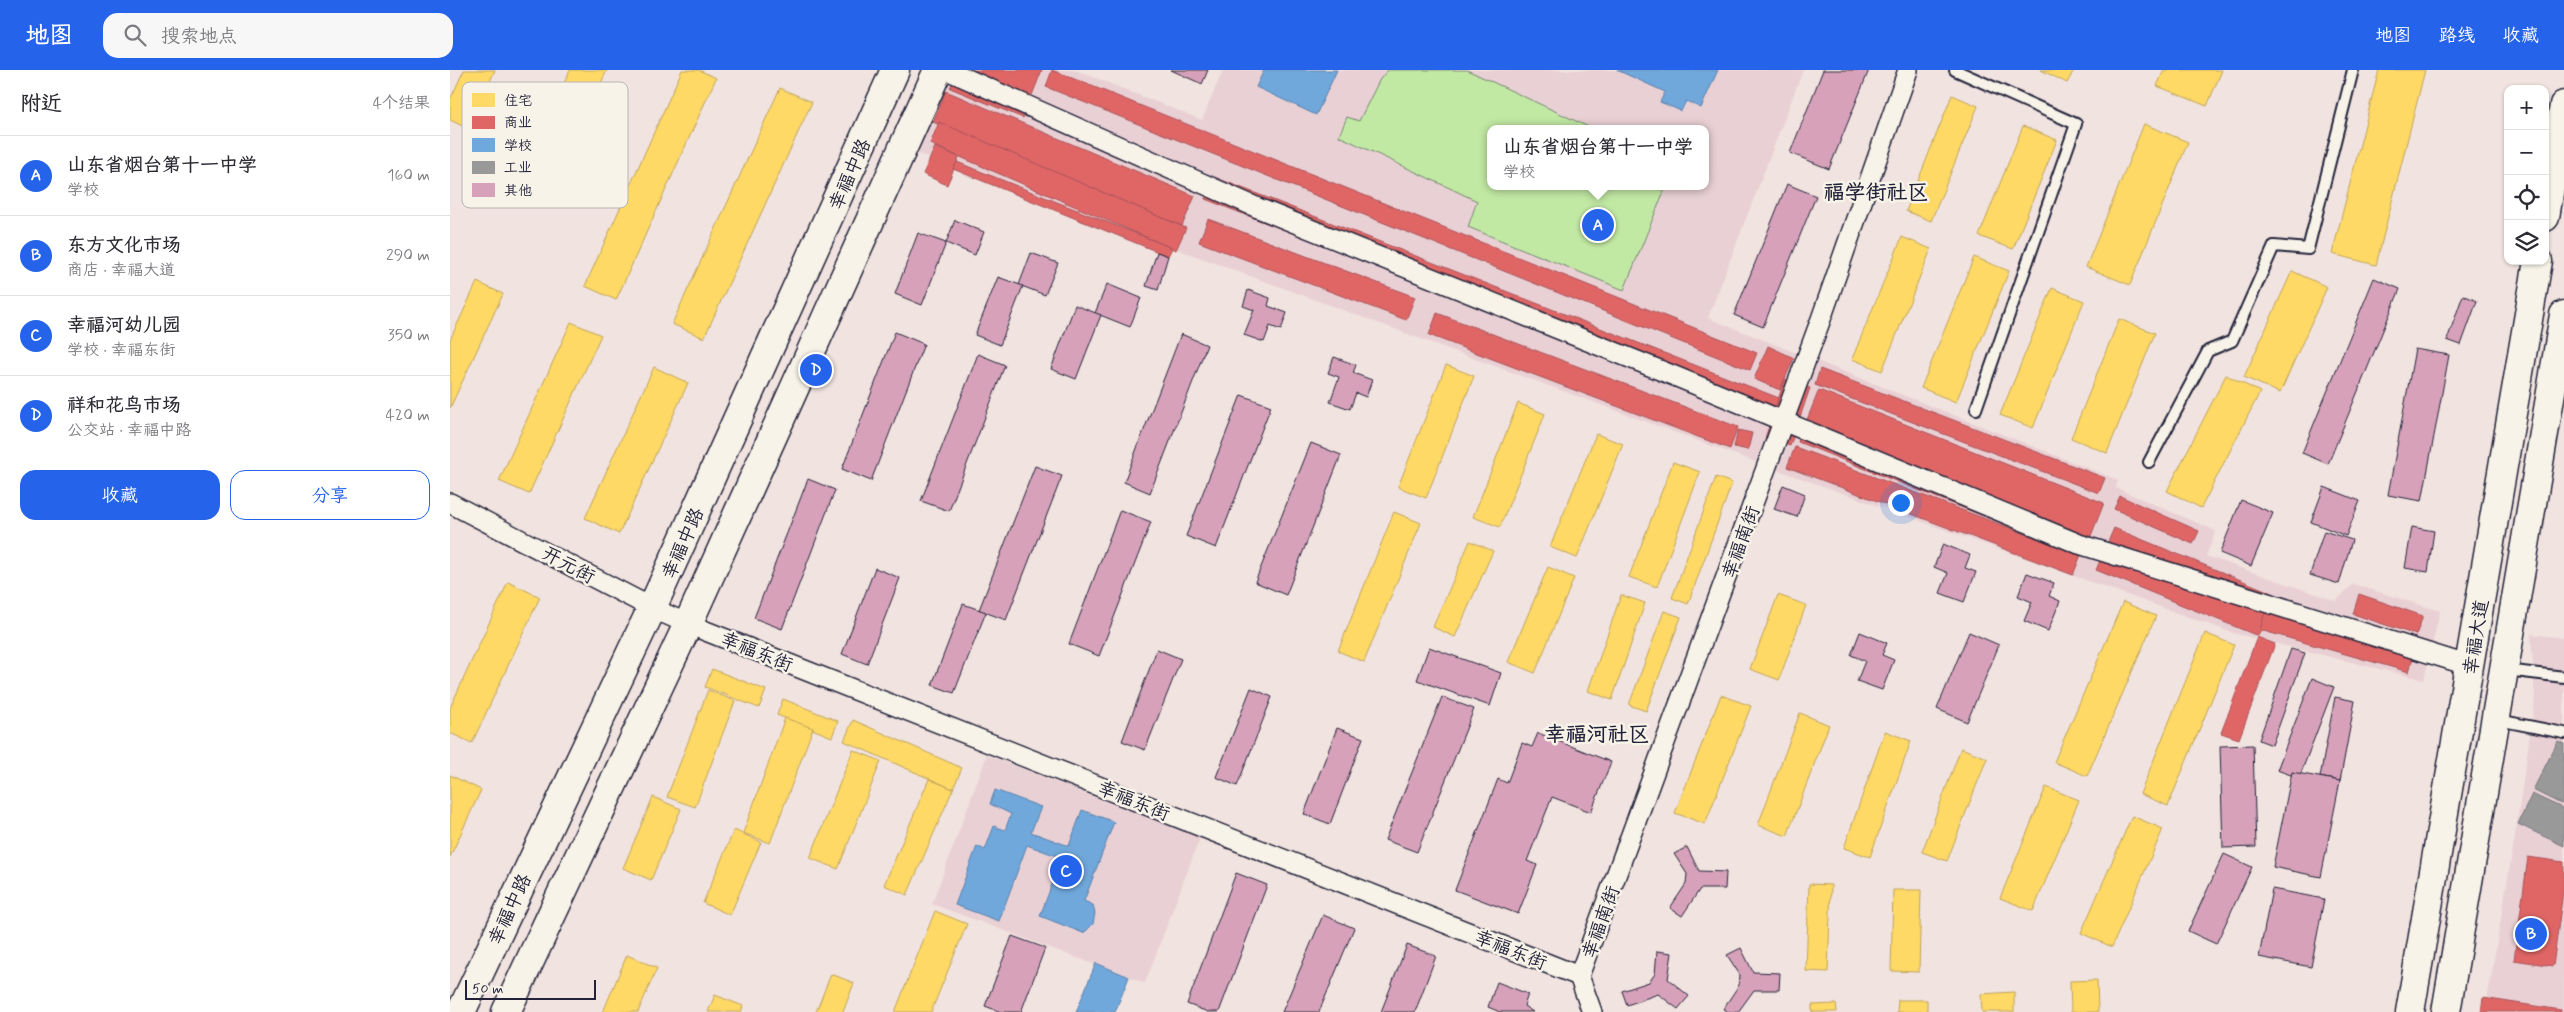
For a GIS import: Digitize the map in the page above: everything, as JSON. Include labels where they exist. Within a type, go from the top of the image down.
[{"type":"main road","name":"幸福中路","points":[[461,1012],[652,608],[895,70]]},
{"type":"main road","name":"幸福中路","points":[[506,1012],[688,624],[938,70]]},
{"type":"main road","points":[[2549,193],[2564,105]]},
{"type":"main road","name":"幸福大道","points":[[2410,1012],[2537,265]]},
{"type":"main road","name":"幸福大道","points":[[2446,1012],[2564,315]]},
{"type":"street","points":[[947,70],[1258,208],[1677,376],[2080,544],[2470,666]]},
{"type":"street","name":"幸福南街","points":[[1592,1012],[1580,976],[1821,319],[1908,70]]},
{"type":"street","name":"开元街","points":[[450,502],[652,608],[688,624]]},
{"type":"street","name":"幸福东街","points":[[688,624],[1580,976]]},
{"type":"lane","points":[[1955,70],[2076,124],[1976,409]]},
{"type":"lane","points":[[2149,462],[2208,351],[2232,341],[2274,246],[2308,249],[2353,70]]},
{"type":"lane","points":[[2505,670],[2564,677]]},
{"type":"lane","points":[[2496,720],[2564,733]]},
{"type":"shaded area","points":[[953,70],[1075,70],[1202,120],[1223,70],[1803,70],[1708,318],[2118,480],[2116,488],[2216,531],[2206,556],[2336,601],[2353,584],[2440,611],[2424,680],[2233,633],[1764,465],[916,153]]},
{"type":"shaded area","points":[[2531,634],[2564,638],[2564,1012],[2485,1012],[2515,836],[2535,700]]},
{"type":"shaded area","points":[[987,755],[1200,838],[1145,983],[932,904]]},
{"type":"green space","points":[[1388,70],[1467,70],[1584,125],[1487,125],[1487,190],[1664,190],[1624,290],[1468,227],[1477,201],[1339,136],[1347,117],[1359,121],[1380,79]]},
{"type":"building: 住宅","points":[[464,70],[495,70],[490,82],[462,82],[462,126],[450,120],[450,100]]},
{"type":"building: 住宅","points":[[570,70],[607,70],[602,82],[565,82]]},
{"type":"building: 住宅","points":[[682,70],[699,70],[716,78],[616,300],[585,286],[620,208],[628,208],[628,190]]},
{"type":"building: 住宅","points":[[2041,70],[2074,70],[2067,83]]},
{"type":"building: 住宅","points":[[2164,70],[2222,70],[2207,106],[2157,86]]},
{"type":"building: 住宅","points":[[2379,70],[2425,70],[2376,265],[2332,254]]},
{"type":"building: 住宅","points":[[780,88],[812,102],[704,338],[672,324]]},
{"type":"building: 住宅","points":[[1952,95],[1978,106],[1931,221],[1906,211]]},
{"type":"building: 住宅","points":[[2144,124],[2188,142],[2130,285],[2086,267]]},
{"type":"building: 住宅","points":[[2023,126],[2057,140],[2013,249],[1979,236]]},
{"type":"building: 住宅","points":[[1902,237],[1931,249],[1882,371],[1852,359]]},
{"type":"building: 住宅","points":[[1974,257],[2009,271],[1956,402],[1921,388]]},
{"type":"building: 住宅","points":[[2292,271],[2327,287],[2280,393],[2244,377]]},
{"type":"building: 住宅","points":[[477,282],[503,294],[450,408],[450,340]]},
{"type":"building: 住宅","points":[[2052,288],[2084,301],[2033,428],[2000,415]]},
{"type":"building: 住宅","points":[[2119,319],[2155,333],[2107,453],[2071,438]]},
{"type":"building: 住宅","points":[[571,322],[601,335],[529,494],[499,481]]},
{"type":"building: 住宅","points":[[1446,365],[1474,376],[1426,498],[1398,487]]},
{"type":"building: 住宅","points":[[654,367],[688,383],[619,534],[585,518]]},
{"type":"building: 住宅","points":[[2226,375],[2260,392],[2201,508],[2167,491]]},
{"type":"building: 住宅","points":[[1518,403],[1545,414],[1500,527],[1473,517]]},
{"type":"building: 住宅","points":[[1596,434],[1623,444],[1577,558],[1550,547]]},
{"type":"building: 住宅","points":[[1673,462],[1700,472],[1657,587],[1629,577]]},
{"type":"building: 住宅","points":[[1716,477],[1732,483],[1688,604],[1672,598]]},
{"type":"building: 住宅","points":[[1394,512],[1421,523],[1364,662],[1338,651]]},
{"type":"building: 住宅","points":[[1470,541],[1493,551],[1455,637],[1433,627]]},
{"type":"building: 住宅","points":[[1548,567],[1574,578],[1535,673],[1508,662]]},
{"type":"building: 住宅","points":[[508,582],[540,597],[472,743],[450,733],[450,708]]},
{"type":"building: 住宅","points":[[1621,595],[1645,603],[1612,700],[1588,691]]},
{"type":"building: 住宅","points":[[1778,595],[1806,605],[1779,680],[1750,669]]},
{"type":"building: 住宅","points":[[2123,602],[2156,616],[2087,776],[2054,762]]},
{"type":"building: 住宅","points":[[1664,611],[1681,617],[1646,711],[1629,705]]},
{"type":"building: 住宅","points":[[2205,633],[2234,645],[2168,806],[2140,794]]},
{"type":"building: 住宅","points":[[712,669],[766,690],[759,708],[705,687]]},
{"type":"building: 住宅","points":[[708,690],[735,701],[695,807],[667,797]]},
{"type":"building: 住宅","points":[[1721,695],[1751,706],[1705,824],[1675,813]]},
{"type":"building: 住宅","points":[[783,699],[838,721],[832,737],[777,715]]},
{"type":"building: 住宅","points":[[1800,713],[1829,725],[1787,836],[1758,825]]},
{"type":"building: 住宅","points":[[785,718],[813,728],[770,843],[743,833]]},
{"type":"building: 住宅","points":[[853,720],[962,768],[953,789],[844,741]]},
{"type":"building: 住宅","points":[[1885,731],[1911,741],[1870,857],[1844,848]]},
{"type":"building: 住宅","points":[[1961,748],[1987,758],[1947,861],[1922,852]]},
{"type":"building: 住宅","points":[[853,750],[881,761],[838,869],[810,858]]},
{"type":"building: 住宅","points":[[450,775],[481,790],[450,857]]},
{"type":"building: 住宅","points":[[929,779],[953,789],[907,895],[884,885]]},
{"type":"building: 住宅","points":[[2046,787],[2079,800],[2033,911],[2000,898]]},
{"type":"building: 住宅","points":[[653,797],[681,809],[651,880],[623,868]]},
{"type":"building: 住宅","points":[[2132,816],[2163,829],[2112,947],[2081,933]]},
{"type":"building: 住宅","points":[[734,830],[761,842],[730,915],[703,903]]},
{"type":"building: 住宅","points":[[1809,884],[1831,885],[1828,972],[1806,971]]},
{"type":"building: 住宅","points":[[1893,890],[1921,890],[1919,972],[1891,971]]},
{"type":"building: 住宅","points":[[935,911],[967,924],[931,1012],[895,1012]]},
{"type":"building: 住宅","points":[[627,955],[657,968],[638,1012],[603,1012]]},
{"type":"building: 住宅","points":[[831,974],[854,983],[843,1012],[816,1012]]},
{"type":"building: 住宅","points":[[2097,980],[2098,1012],[2071,1012],[2070,981]]},
{"type":"building: 住宅","points":[[2014,992],[2014,1012],[1982,1012],[1981,994]]},
{"type":"building: 住宅","points":[[715,995],[743,1006],[741,1012],[708,1012]]},
{"type":"building: 住宅","points":[[1898,1000],[1927,1000],[1927,1012],[1897,1012]]},
{"type":"building: 住宅","points":[[1836,1004],[1837,1012],[1812,1012],[1812,1005]]},
{"type":"building: 商业","points":[[958,70],[1042,70],[1023,118],[950,88]]},
{"type":"building: 商业","points":[[1052,70],[1757,353],[1750,370],[1046,87]]},
{"type":"building: 商业","points":[[946,91],[1195,196],[1182,226],[933,122]]},
{"type":"building: 商业","points":[[939,122],[1186,228],[1176,250],[930,144]]},
{"type":"building: 商业","points":[[935,147],[959,157],[947,185],[923,174]]},
{"type":"building: 商业","points":[[957,162],[1172,248],[1168,256],[953,169]]},
{"type":"building: 商业","points":[[1214,177],[1779,398],[1770,420],[1205,199]]},
{"type":"building: 商业","points":[[1208,219],[1415,297],[1406,320],[1199,242]]},
{"type":"building: 商业","points":[[1437,313],[1738,427],[1730,449],[1429,335]]},
{"type":"building: 商业","points":[[1768,346],[1794,358],[1780,390],[1754,379]]},
{"type":"building: 商业","points":[[1820,369],[2105,478],[2099,493],[1815,385]]},
{"type":"building: 商业","points":[[1785,379],[1810,388],[1790,446],[1765,438]]},
{"type":"building: 商业","points":[[1819,390],[2104,503],[2083,556],[1798,442]]},
{"type":"building: 商业","points":[[1738,430],[1752,433],[1748,450],[1734,447]]},
{"type":"building: 商业","points":[[1795,447],[2081,555],[2073,575],[1787,467]]},
{"type":"building: 商业","points":[[2120,496],[2199,531],[2193,544],[2114,509]]},
{"type":"building: 商业","points":[[2114,528],[2275,594],[2258,636],[2096,570]]},
{"type":"building: 商业","points":[[2359,594],[2423,616],[2416,635],[2353,614]]},
{"type":"building: 商业","points":[[2269,597],[2418,639],[2409,672],[2260,630]]},
{"type":"building: 商业","points":[[2257,637],[2275,644],[2239,739],[2221,733]]},
{"type":"building: 商业","points":[[2528,857],[2564,862],[2564,884],[2553,966],[2514,960]]},
{"type":"building: 商业","points":[[2483,998],[2561,1010],[2561,1012],[2481,1012]]},
{"type":"building: 学校","points":[[1264,70],[1337,70],[1316,115],[1256,87]]},
{"type":"building: 学校","points":[[1617,70],[1718,70],[1701,108],[1686,101],[1681,111],[1660,102],[1665,92]]},
{"type":"building: 学校","points":[[995,790],[1041,807],[1031,832],[1069,846],[1082,810],[1114,822],[1084,901],[1093,905],[1095,913],[1093,924],[1083,933],[1040,916],[1062,858],[1027,845],[999,921],[955,905],[977,846],[985,850],[994,826],[1005,830],[1011,814],[990,804]]},
{"type":"building: 学校","points":[[1096,963],[1129,977],[1115,1012],[1076,1012]]},
{"type":"building: 工业","points":[[2558,741],[2564,744],[2564,799],[2561,804],[2533,790]]},
{"type":"building: 工业","points":[[2532,794],[2564,809],[2564,846],[2518,824]]},
{"type":"building: 其他","points":[[1171,70],[1208,70],[1202,84]]},
{"type":"building: 其他","points":[[1823,70],[1869,70],[1829,169],[1790,153]]},
{"type":"building: 其他","points":[[1787,184],[1816,196],[1763,327],[1734,315]]},
{"type":"building: 其他","points":[[955,220],[984,232],[975,255],[946,243]]},
{"type":"building: 其他","points":[[918,233],[946,243],[922,305],[895,294]]},
{"type":"building: 其他","points":[[1157,252],[1168,256],[1158,290],[1146,286]]},
{"type":"building: 其他","points":[[1031,253],[1058,263],[1045,295],[1019,285]]},
{"type":"building: 其他","points":[[998,277],[1023,286],[1000,345],[975,335]]},
{"type":"building: 其他","points":[[2374,278],[2400,289],[2328,464],[2302,453]]},
{"type":"building: 其他","points":[[1107,284],[1141,298],[1130,327],[1095,313]]},
{"type":"building: 其他","points":[[1248,290],[1270,298],[1268,306],[1287,313],[1281,330],[1270,326],[1264,342],[1244,335],[1254,310],[1243,306]]},
{"type":"building: 其他","points":[[2463,295],[2477,301],[2461,345],[2447,340]]},
{"type":"building: 其他","points":[[1075,305],[1101,315],[1076,379],[1051,369]]},
{"type":"building: 其他","points":[[895,332],[924,344],[871,481],[842,469]]},
{"type":"building: 其他","points":[[1181,334],[1207,345],[1150,493],[1124,482]]},
{"type":"building: 其他","points":[[2415,349],[2449,355],[2422,501],[2388,495]]},
{"type":"building: 其他","points":[[978,354],[1005,365],[949,511],[921,501]]},
{"type":"building: 其他","points":[[1334,357],[1356,365],[1353,373],[1372,380],[1366,397],[1356,393],[1350,409],[1330,402],[1339,377],[1328,373]]},
{"type":"building: 其他","points":[[1241,395],[1271,406],[1216,548],[1186,536]]},
{"type":"building: 其他","points":[[1311,443],[1341,455],[1286,595],[1255,582]]},
{"type":"building: 其他","points":[[1035,466],[1062,476],[1006,620],[979,610]]},
{"type":"building: 其他","points":[[808,479],[835,490],[782,629],[754,618]]},
{"type":"building: 其他","points":[[1783,485],[1805,494],[1797,517],[1774,509]]},
{"type":"building: 其他","points":[[2324,487],[2360,501],[2346,536],[2311,522]]},
{"type":"building: 其他","points":[[2241,500],[2273,513],[2251,566],[2220,553]]},
{"type":"building: 其他","points":[[1120,510],[1151,522],[1099,656],[1069,644]]},
{"type":"building: 其他","points":[[2412,527],[2434,531],[2428,572],[2405,568]]},
{"type":"building: 其他","points":[[2324,531],[2352,540],[2339,584],[2310,575]]},
{"type":"building: 其他","points":[[1943,544],[1970,555],[1965,568],[1976,572],[1964,602],[1940,593],[1948,573],[1934,567]]},
{"type":"building: 其他","points":[[875,568],[900,578],[867,664],[842,654]]},
{"type":"building: 其他","points":[[2027,573],[2054,583],[2049,596],[2060,601],[2048,631],[2024,621],[2032,602],[2018,596]]},
{"type":"building: 其他","points":[[963,604],[986,612],[954,693],[932,685]]},
{"type":"building: 其他","points":[[1860,632],[1887,643],[1882,655],[1894,660],[1882,690],[1857,681],[1865,661],[1851,655]]},
{"type":"building: 其他","points":[[1969,632],[1999,645],[1967,722],[1937,709]]},
{"type":"building: 其他","points":[[1429,647],[1501,673],[1490,706],[1417,680]]},
{"type":"building: 其他","points":[[1157,649],[1181,659],[1145,750],[1122,741]]},
{"type":"building: 其他","points":[[2291,649],[2305,653],[2272,745],[2259,740]]},
{"type":"building: 其他","points":[[2312,678],[2334,687],[2299,778],[2277,770]]},
{"type":"building: 其他","points":[[1251,688],[1272,697],[1237,786],[1216,777]]},
{"type":"building: 其他","points":[[1442,697],[1474,709],[1417,852],[1385,840]]},
{"type":"building: 其他","points":[[2335,697],[2355,701],[2340,781],[2320,777]]},
{"type":"building: 其他","points":[[1337,728],[1363,738],[1330,824],[1304,814]]},
{"type":"building: 其他","points":[[1538,733],[1611,762],[1591,812],[1552,797],[1527,861],[1537,865],[1518,914],[1455,890],[1498,779],[1507,783],[1522,743],[1532,747]]},
{"type":"building: 其他","points":[[2253,745],[2256,847],[2223,848],[2220,746]]},
{"type":"building: 其他","points":[[2292,772],[2340,781],[2321,877],[2273,867]]},
{"type":"building: 其他","points":[[1687,847],[1699,871],[1726,872],[1725,889],[1700,889],[1682,916],[1670,908],[1686,884],[1687,874],[1674,854]]},
{"type":"building: 其他","points":[[2224,854],[2252,867],[2216,944],[2188,931]]},
{"type":"building: 其他","points":[[1236,873],[1267,885],[1219,1012],[1208,1012],[1187,1004]]},
{"type":"building: 其他","points":[[2272,889],[2324,899],[2311,967],[2259,957]]},
{"type":"building: 其他","points":[[1323,915],[1354,928],[1319,1012],[1282,1012]]},
{"type":"building: 其他","points":[[1012,936],[1045,948],[1021,1012],[1001,1012],[985,1006]]},
{"type":"building: 其他","points":[[1407,945],[1436,956],[1415,1012],[1381,1012]]},
{"type":"building: 其他","points":[[1741,948],[1753,972],[1780,973],[1779,990],[1754,990],[1738,1012],[1728,1012],[1723,1009],[1739,985],[1740,975],[1727,955]]},
{"type":"building: 其他","points":[[1657,951],[1672,953],[1668,979],[1689,996],[1678,1009],[1658,994],[1627,1005],[1622,991],[1649,982],[1655,974]]},
{"type":"building: 其他","points":[[1497,982],[1528,994],[1524,1006],[1533,1012],[1500,1012],[1488,1007]]},
{"type":"place","name":"山东省烟台第十一中学","points":[[1598,225]]},
{"type":"place","name":"祥和花鸟市场","points":[[816,370]]},
{"type":"place","name":"幸福河幼儿园","points":[[1066,871]]},
{"type":"place","name":"东方文化市场","points":[[2531,934]]},
{"type":"district","name":"福学街社区","points":[[1876,192]]},
{"type":"district","name":"幸福河社区","points":[[1597,734]]}]
